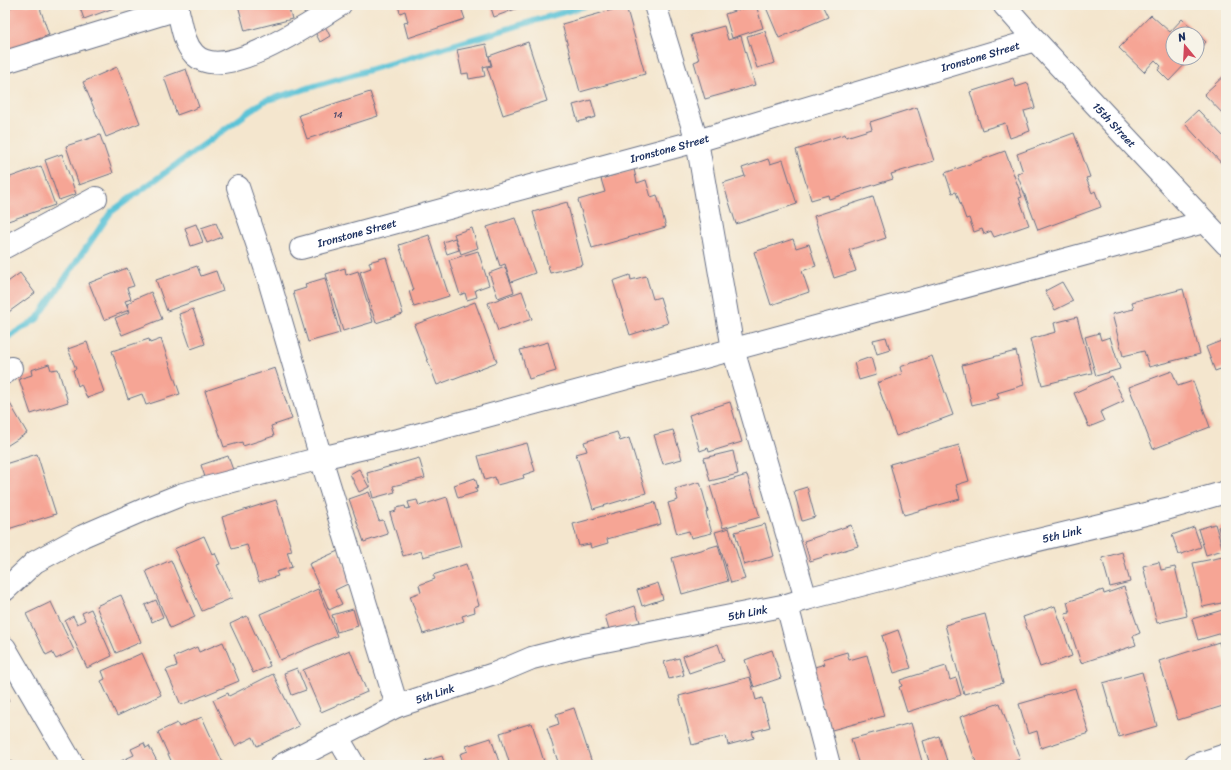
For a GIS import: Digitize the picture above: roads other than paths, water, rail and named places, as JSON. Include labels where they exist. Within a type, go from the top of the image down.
[{"type":"street","points":[[5,62],[177,7],[186,41],[193,53],[200,60],[214,62],[231,61],[264,50],[340,5]]},
{"type":"street","points":[[655,5],[697,140],[733,349],[797,602],[829,765]]},
{"type":"street","name":"15th Street","points":[[1004,5],[1226,244]]},
{"type":"street","name":"Ironstone Street","points":[[301,248],[697,140],[1035,40]]},
{"type":"street","points":[[238,187],[266,270],[321,458],[397,706]]},
{"type":"street","points":[[5,246],[96,198]]},
{"type":"street","points":[[5,590],[35,562],[83,536],[183,494],[321,458],[398,440],[1204,222]]},
{"type":"street","name":"5th Link","points":[[282,765],[397,706],[494,674],[532,658],[579,646],[797,602],[1005,548],[1166,509],[1226,492]]},
{"type":"street","points":[[5,648],[73,765]]},
{"type":"street","points":[[337,736],[354,765]]},
{"type":"street","points":[[1202,764],[1226,755]]},
{"type":"waterway","points":[[5,339],[37,319],[111,212],[264,101],[588,5]]}]
